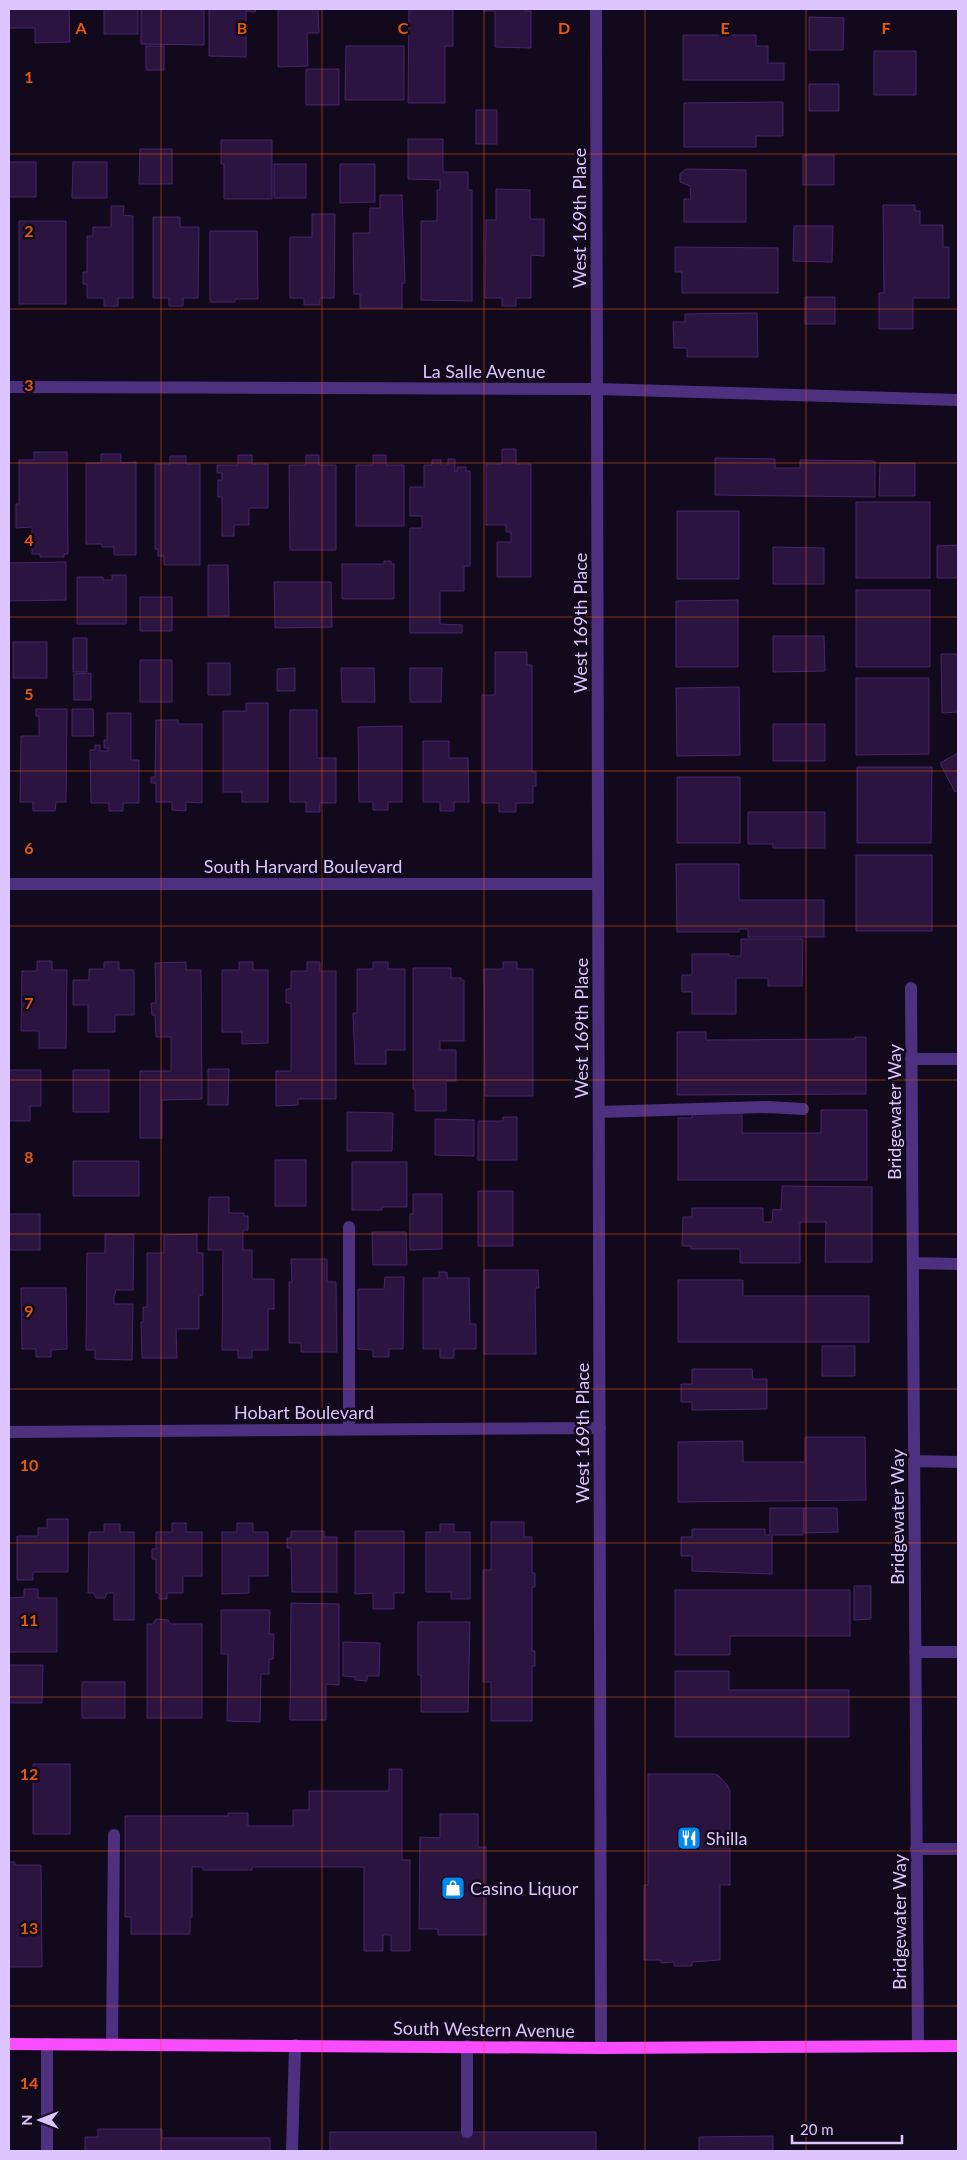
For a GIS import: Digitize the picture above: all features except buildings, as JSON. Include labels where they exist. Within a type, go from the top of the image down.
[{"type":"main road","name":"South Western Avenue","points":[[9,2044],[601,2048],[958,2046]]},
{"type":"street","name":"West 169th Place","points":[[596,9],[601,2048]]},
{"type":"street","name":"La Salle Avenue","points":[[9,387],[597,388],[958,400]]},
{"type":"street","name":"South Harvard Boulevard","points":[[9,884],[598,884]]},
{"type":"street","name":"Bridgewater Way","points":[[911,988],[918,2046]]},
{"type":"street","points":[[912,1059],[958,1059]]},
{"type":"street","points":[[599,1112],[768,1107],[803,1109]]},
{"type":"street","points":[[348,1227],[349,1429]]},
{"type":"street","points":[[913,1263],[958,1264]]},
{"type":"street","name":"Hobart Boulevard","points":[[9,1432],[600,1428]]},
{"type":"street","points":[[914,1461],[958,1462]]},
{"type":"street","points":[[915,1652],[958,1652]]},
{"type":"street","points":[[112,2045],[114,1834]]},
{"type":"street","points":[[916,1849],[958,1849]]},
{"type":"street","points":[[47,2044],[47,2151]]},
{"type":"street","points":[[292,2151],[295,2045]]},
{"type":"street","points":[[467,2046],[467,2132]]},
{"type":"place","name":"Shilla","points":[[689,1838]]},
{"type":"place","name":"Casino Liquor","points":[[453,1888]]}]
